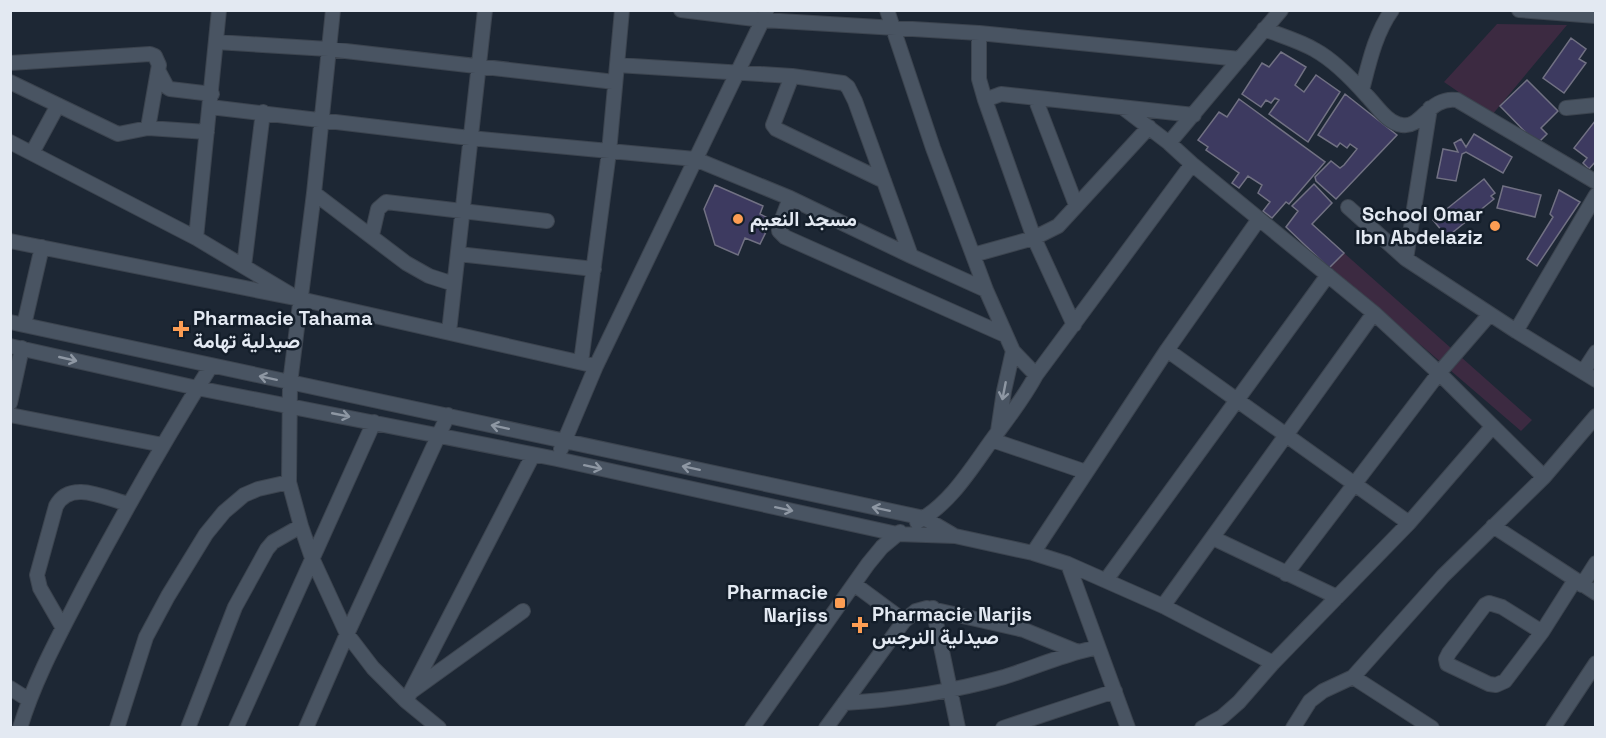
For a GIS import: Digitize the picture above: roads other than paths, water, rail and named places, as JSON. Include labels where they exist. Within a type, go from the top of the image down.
[{"type":"street","points":[[196,238],[219,10]]},
{"type":"street","points":[[333,10],[314,193],[290,383],[289,482],[312,558],[347,634],[373,668],[408,697],[439,728]]},
{"type":"street","points":[[449,333],[485,10]]},
{"type":"street","points":[[581,362],[609,152],[622,10]]},
{"type":"street","points":[[681,10],[979,33],[1240,59]]},
{"type":"street","points":[[887,10],[933,148],[986,290],[1013,351],[1036,375]]},
{"type":"street","points":[[1169,143],[1281,10]]},
{"type":"street","points":[[1362,90],[1377,38],[1392,10]]},
{"type":"street","points":[[1519,10],[1596,16]]},
{"type":"street","points":[[557,459],[596,366],[765,15]]},
{"type":"street","points":[[1264,29],[1316,51],[1333,62],[1385,116],[1399,125],[1406,126],[1430,108],[1448,99],[1457,100],[1596,182]]},
{"type":"street","points":[[979,33],[979,79],[985,100],[1034,238],[1074,325]]},
{"type":"street","points":[[216,42],[328,49],[615,82]]},
{"type":"street","points":[[10,63],[150,54],[158,60],[159,72],[148,129]]},
{"type":"street","points":[[617,65],[792,76],[843,83],[848,87],[855,101],[911,256]]},
{"type":"street","points":[[159,72],[170,89],[263,112],[470,138],[695,159],[790,198],[986,290]]},
{"type":"street","points":[[792,76],[773,125],[776,129],[884,181]]},
{"type":"street","points":[[10,82],[118,134],[148,129],[207,132]]},
{"type":"street","points":[[985,100],[1001,94],[1194,115]]},
{"type":"street","points":[[1035,98],[1076,205]]},
{"type":"street","points":[[32,153],[58,105]]},
{"type":"street","points":[[1566,108],[1596,105]]},
{"type":"street","points":[[1122,107],[1169,143],[1374,313],[1544,477]]},
{"type":"street","points":[[1406,259],[1430,108]]},
{"type":"street","points":[[244,266],[263,112]]},
{"type":"street","points":[[974,255],[1034,238],[1058,226],[1149,127]]},
{"type":"street","points":[[10,142],[196,238],[300,299]]},
{"type":"street","points":[[752,728],[882,547],[952,495],[1019,405],[1036,375],[1192,164]]},
{"type":"street","points":[[314,193],[412,266],[429,276],[454,284]]},
{"type":"street","points":[[1516,331],[1596,195]]},
{"type":"street","points":[[790,198],[779,227],[779,231],[785,237],[1005,335]]},
{"type":"street","points":[[372,235],[378,209],[386,202],[547,221]]},
{"type":"street","points":[[1348,207],[1406,259],[1596,380]]},
{"type":"street","points":[[1033,553],[1167,350],[1259,219]]},
{"type":"street","points":[[10,241],[300,299],[596,366]]},
{"type":"street","points":[[42,247],[17,323],[924,518],[955,536]]},
{"type":"street","points":[[458,254],[594,269]]},
{"type":"street","points":[[1106,580],[1328,275]]},
{"type":"street","points":[[1163,606],[1374,313]]},
{"type":"street","points":[[1286,574],[1438,373],[1490,314]]},
{"type":"street","points":[[10,403],[16,347],[197,388],[557,459],[897,534],[955,536],[1033,553],[1068,564],[1163,606],[1273,663]]},
{"type":"street","points":[[1167,350],[1409,523]]},
{"type":"street","points":[[995,436],[1013,351]]},
{"type":"street","points":[[1583,372],[1596,352]]},
{"type":"street","points":[[20,728],[28,700],[128,504],[211,366]]},
{"type":"street","points":[[10,415],[163,445]]},
{"type":"street","points":[[306,728],[448,415]]},
{"type":"street","points":[[1293,728],[1311,701],[1323,691],[1353,677],[1443,576],[1544,477],[1596,416]]},
{"type":"street","points":[[236,728],[374,422]]},
{"type":"street","points":[[1202,728],[1222,717],[1239,702],[1273,663],[1409,523],[1492,427]]},
{"type":"street","points":[[995,436],[1086,472]]},
{"type":"street","points":[[408,697],[533,455]]},
{"type":"street","points":[[117,728],[146,637],[206,534],[224,512],[244,495],[258,489],[289,482]]},
{"type":"street","points":[[63,628],[40,588],[37,575],[60,498],[76,491],[128,504]]},
{"type":"street","points":[[188,728],[235,607],[267,549],[273,542],[301,526]]},
{"type":"street","points":[[1492,526],[1596,593]]},
{"type":"street","points":[[1213,538],[1337,597]]},
{"type":"street","points":[[1542,632],[1502,607],[1489,603],[1485,605],[1449,653],[1446,659],[1447,664],[1489,684],[1500,684],[1510,677],[1578,582],[1596,563]]},
{"type":"street","points":[[1068,564],[1128,728]]},
{"type":"street","points":[[854,584],[904,621]]},
{"type":"street","points":[[826,728],[904,621],[916,610],[933,609],[1024,630],[1078,652]]},
{"type":"street","points":[[933,609],[958,728]]},
{"type":"street","points":[[408,697],[523,611]]},
{"type":"street","points":[[844,703],[891,700],[949,689],[1002,677],[1098,647]]},
{"type":"street","points":[[1553,728],[1596,663]]},
{"type":"street","points":[[1353,677],[1432,728]]},
{"type":"street","points":[[10,688],[28,700]]},
{"type":"street","points":[[1003,728],[1115,691]]},
{"type":"place","name":"مسجد النعيم","points":[[738,219]]},
{"type":"place","name":"School Omar Ibn Abdelaziz","points":[[1495,226]]},
{"type":"place","name":"Pharmacie Tahama صيدلية تهامة","points":[[181,329]]},
{"type":"place","name":"Pharmacie Narjiss","points":[[840,603]]},
{"type":"place","name":"Pharmacie Narjis صيدلية النرجس","points":[[860,625]]}]
